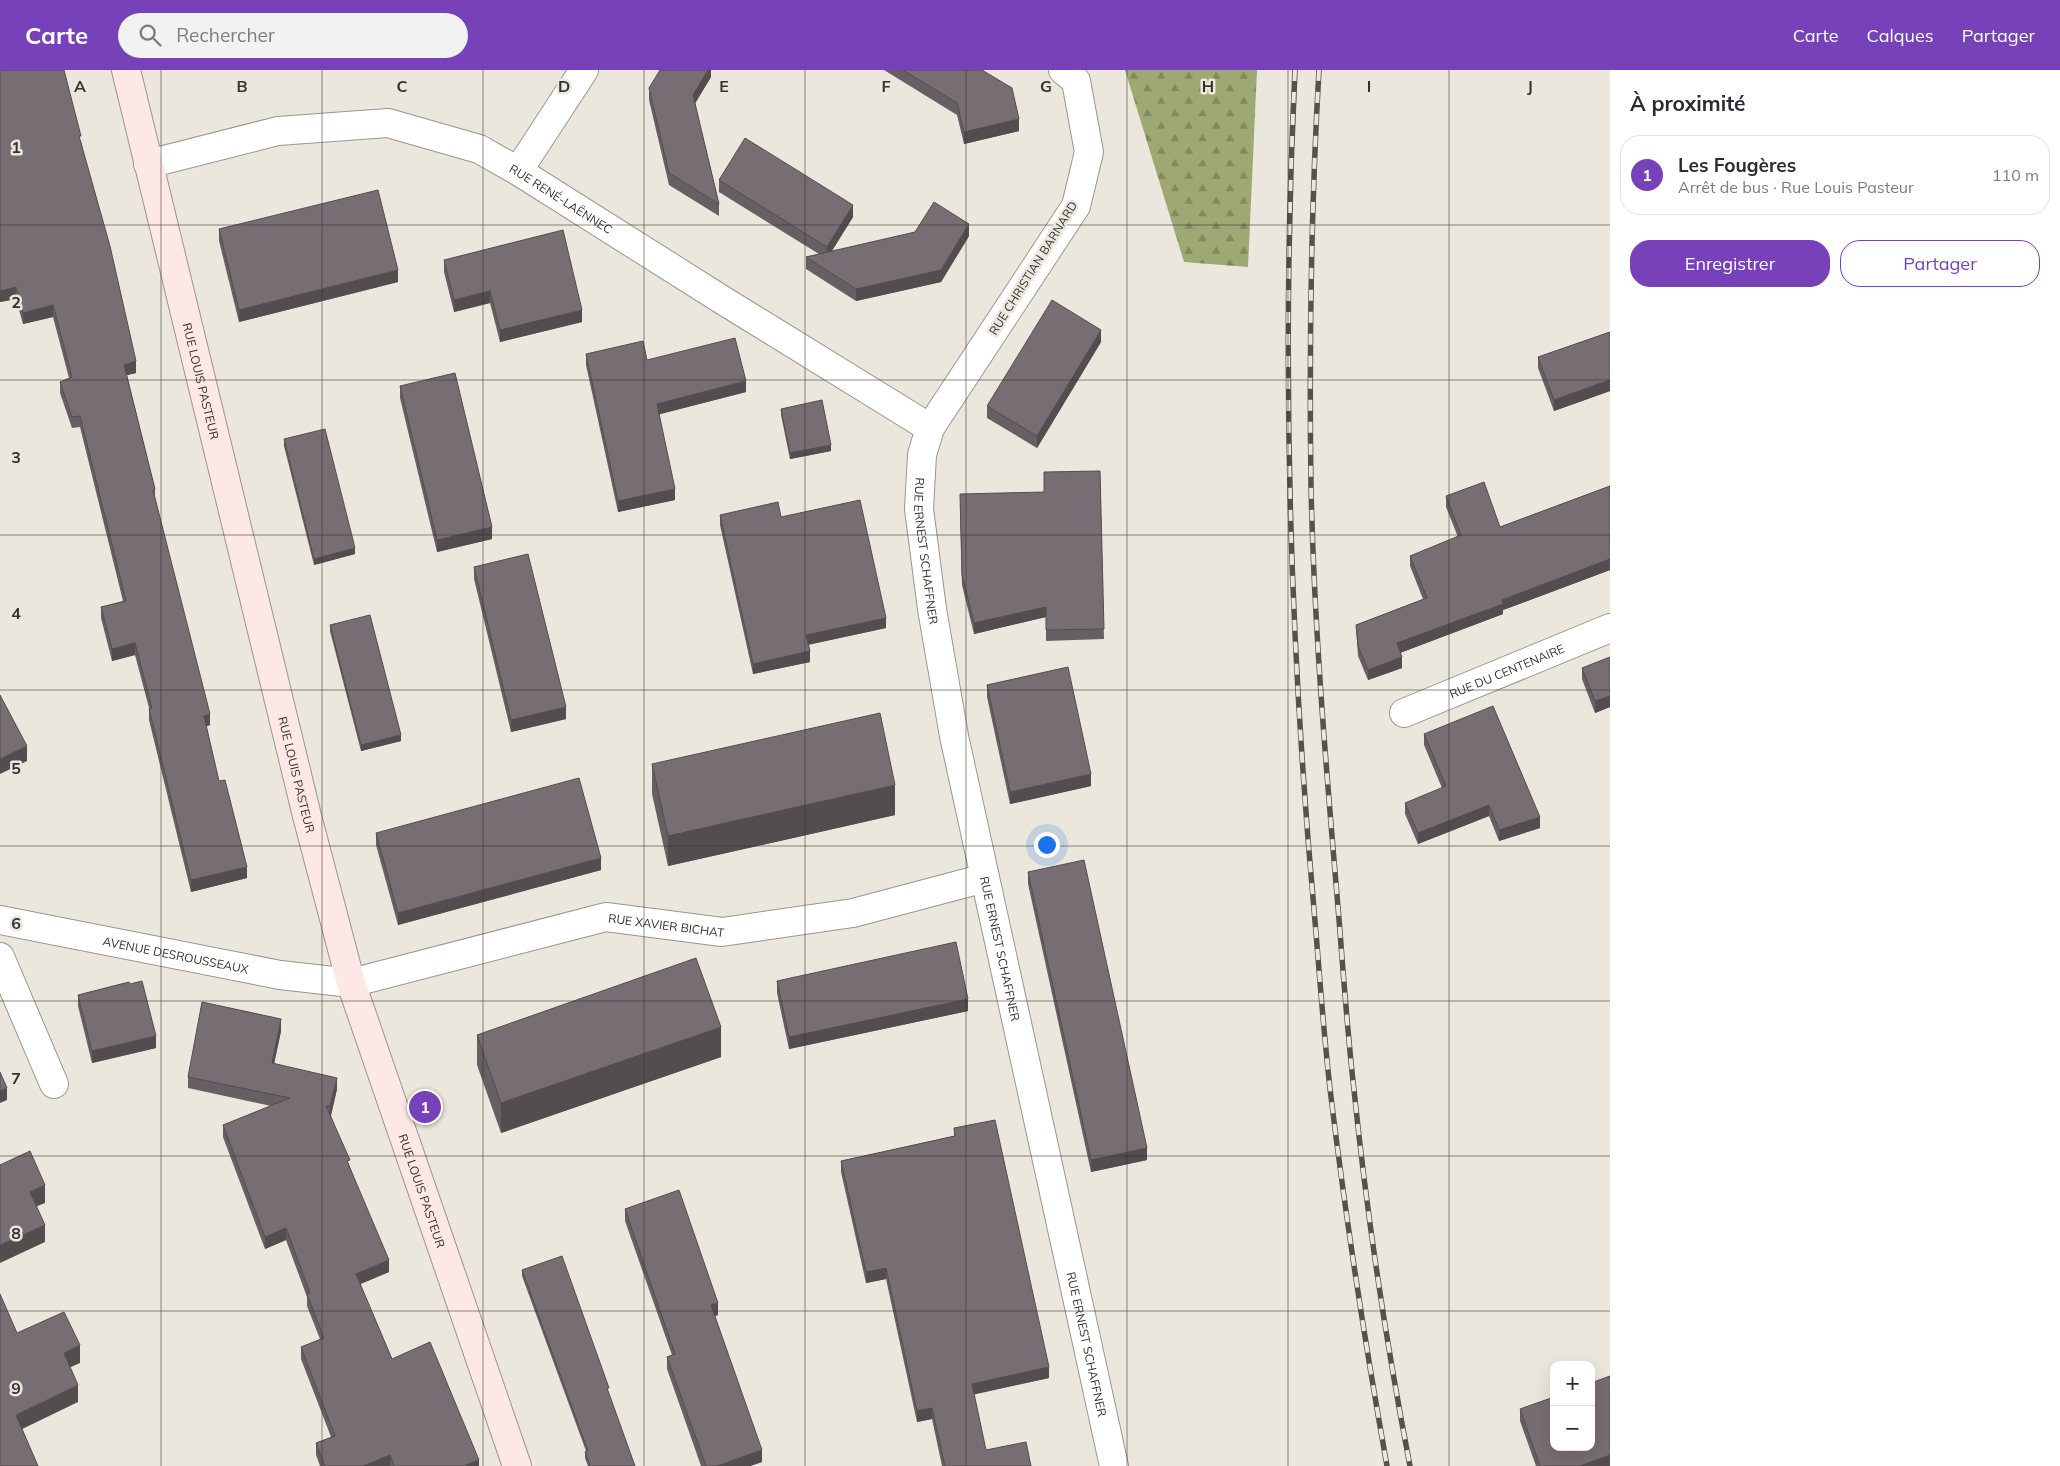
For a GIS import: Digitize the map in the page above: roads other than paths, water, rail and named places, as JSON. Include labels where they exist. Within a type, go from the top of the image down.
[{"type":"street","name":"RUE LOUIS PASTEUR","points":[[126,70],[307,816],[351,982],[517,1466]]},
{"type":"street","points":[[518,171],[584,70]]},
{"type":"street","name":"RUE CHRISTIAN BARNARD","points":[[930,428],[1076,206],[1089,152],[1076,81],[1063,70]]},
{"type":"street","name":"RUE RENÉ-LAËNNEC","points":[[148,164],[278,131],[388,123],[479,149],[518,171],[930,428]]},
{"type":"street","name":"RUE ERNEST SCHAFFNER","points":[[930,428],[922,455],[919,509],[932,609],[951,716],[985,878],[1114,1466]]},
{"type":"street","name":"RUE DU CENTENAIRE","points":[[1404,713],[1610,628]]},
{"type":"street","name":"RUE XAVIER BICHAT","points":[[351,982],[606,917],[722,932],[853,913],[985,878]]},
{"type":"street","name":"AVENUE DESROUSSEAUX","points":[[0,920],[280,975],[351,982]]},
{"type":"street","points":[[0,957],[54,1084]]},
{"type":"railway","points":[[1295,70],[1291,177],[1288,390],[1294,602],[1306,815],[1331,1097],[1356,1282],[1387,1466]]},
{"type":"railway","points":[[1319,70],[1312,226],[1310,434],[1315,591],[1321,696],[1347,1021],[1359,1137],[1378,1279],[1410,1466]]},
{"type":"place","name":"Les Fougères","points":[[425,1107]]}]
